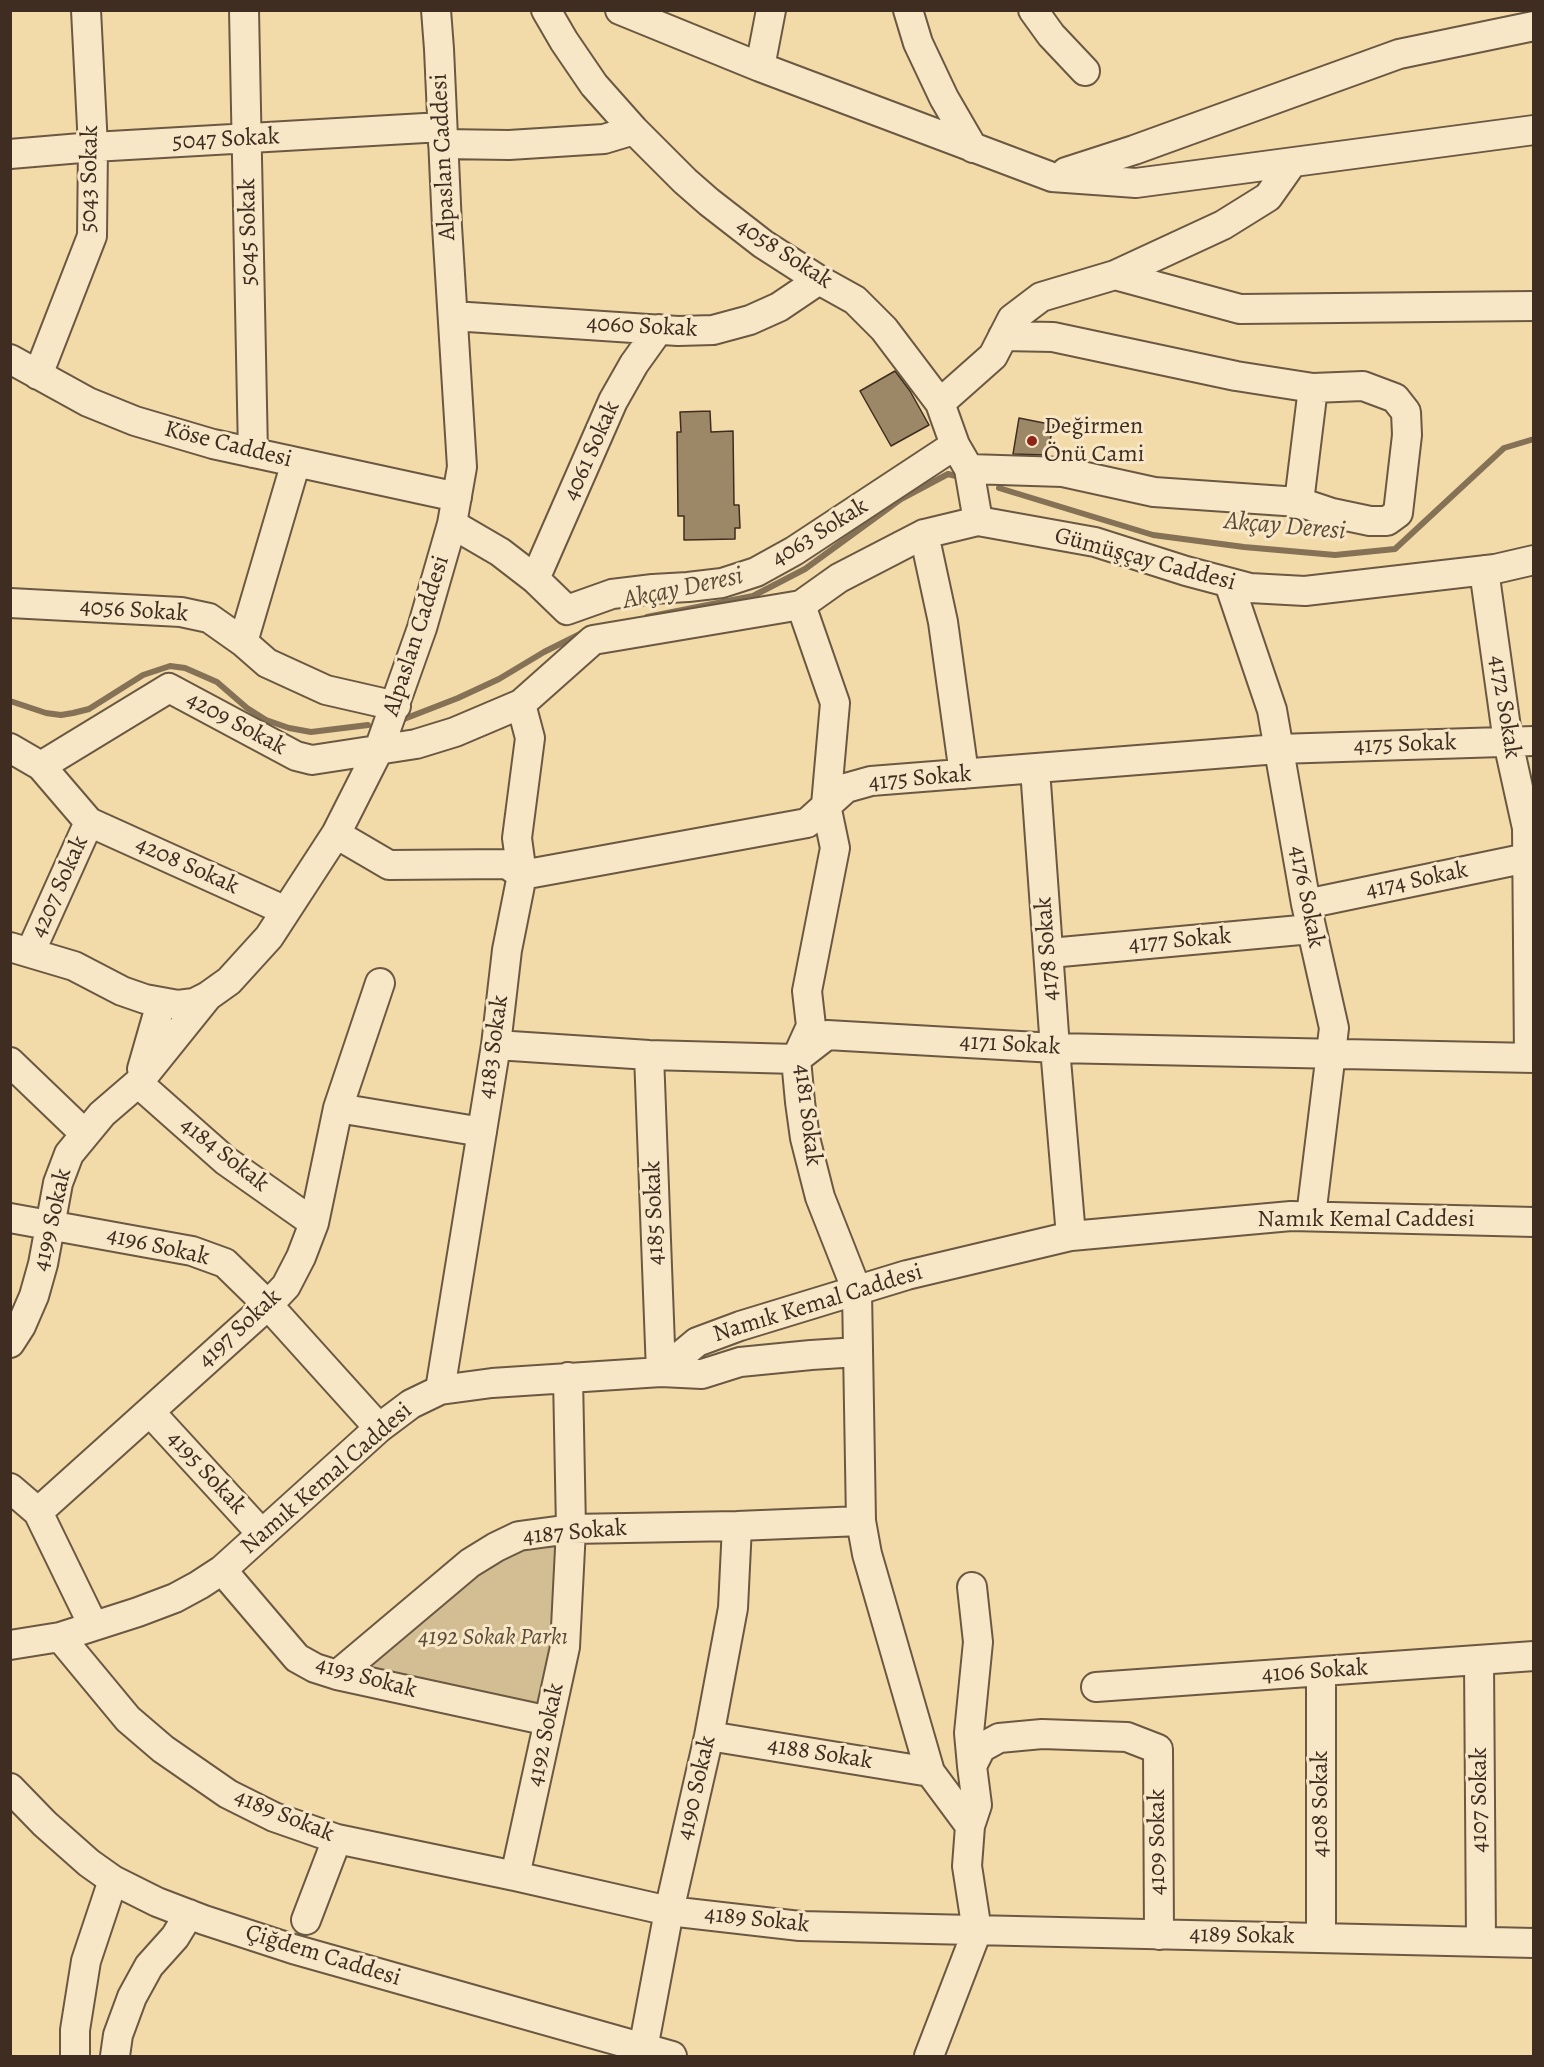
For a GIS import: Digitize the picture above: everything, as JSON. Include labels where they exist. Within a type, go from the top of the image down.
[{"type":"street","name":"5043 Sokak","points":[[38,375],[92,236],[93,147],[87,10]]},
{"type":"street","name":"5045 Sokak","points":[[244,10],[253,453]]},
{"type":"street","name":"Alpaslan Caddesi","points":[[20,950],[74,966],[122,991],[161,1003],[187,1005],[208,996],[228,981],[268,937],[336,834],[379,749],[422,628],[454,510],[462,467],[435,10]]},
{"type":"street","name":"4058 Sokak","points":[[546,10],[594,85],[665,162],[717,209],[763,244],[855,300],[910,361],[940,403],[962,457],[978,521]]},
{"type":"street","points":[[760,67],[771,10]]},
{"type":"street","points":[[908,10],[922,52],[944,98],[974,148]]},
{"type":"street","points":[[1033,10],[1051,35],[1085,71]]},
{"type":"street","points":[[637,14],[760,67],[1052,177],[1136,183],[1533,130]]},
{"type":"street","points":[[1052,177],[1145,146],[1399,54],[1533,26]]},
{"type":"street","name":"5047 Sokak","points":[[10,154],[247,139],[443,135],[509,145],[604,139],[634,130]]},
{"type":"street","points":[[940,403],[993,356],[1012,320],[1041,297],[1115,275],[1223,225],[1268,197],[1292,163]]},
{"type":"street","points":[[1115,275],[1240,309],[1533,306]]},
{"type":"street","name":"4060 Sokak","points":[[453,316],[678,332],[713,330],[750,320],[779,307],[819,280]]},
{"type":"street","name":"4061 Sokak","points":[[535,579],[614,401],[634,364],[659,329]]},
{"type":"street","points":[[962,457],[1063,472],[1155,492],[1299,502],[1332,513],[1371,521],[1387,521],[1398,513],[1407,435],[1406,412],[1395,398],[1363,386],[1313,388],[1236,375],[1053,337],[1003,336]]},
{"type":"street","name":"Köse Caddesi","points":[[10,359],[88,402],[135,422],[213,444],[296,462],[454,510]]},
{"type":"street","points":[[1299,502],[1313,388]]},
{"type":"street","name":"4063 Sokak","points":[[454,510],[500,552],[535,579],[567,610],[612,594],[722,583],[756,572],[962,457]]},
{"type":"street","points":[[243,642],[296,462]]},
{"type":"street","name":"Gümüşçay Caddesi","points":[[379,749],[416,744],[455,732],[520,704],[593,640],[801,605],[839,578],[924,534],[978,521],[1095,542],[1186,571],[1250,588],[1305,591],[1484,570],[1533,560]]},
{"type":"street","points":[[924,534],[943,622],[964,774]]},
{"type":"street","name":"4172 Sokak","points":[[1484,570],[1521,742],[1530,827],[1527,858],[1531,1058]]},
{"type":"street","name":"4176 Sokak","points":[[1229,582],[1272,710],[1309,917],[1334,1028],[1311,1216]]},
{"type":"street","name":"4056 Sokak","points":[[10,603],[181,612],[209,618],[243,642],[267,663],[326,690],[396,706]]},
{"type":"street","name":"4181 Sokak","points":[[801,605],[835,703],[826,805],[835,848],[807,991],[811,1026],[796,1059],[805,1138],[820,1197],[857,1291],[861,1521],[878,1596],[930,1772]]},
{"type":"street","name":"4209 Sokak","points":[[41,766],[169,688],[297,756],[312,760],[379,749]]},
{"type":"street","name":"4183 Sokak","points":[[440,1390],[496,1045],[507,951],[522,875],[517,838],[530,738],[520,704]]},
{"type":"street","name":"4175 Sokak","points":[[522,875],[807,823],[846,788],[871,781],[1278,749],[1521,742]]},
{"type":"street","points":[[10,748],[41,766]]},
{"type":"street","name":"4207 Sokak","points":[[20,950],[89,822],[41,766]]},
{"type":"street","name":"4178 Sokak","points":[[1035,769],[1071,1236]]},
{"type":"street","name":"4208 Sokak","points":[[89,822],[286,910]]},
{"type":"street","points":[[336,834],[389,865],[507,864],[522,875]]},
{"type":"street","name":"4174 Sokak","points":[[1309,917],[1527,858]]},
{"type":"street","name":"4177 Sokak","points":[[1050,953],[1309,917]]},
{"type":"street","name":"4197 Sokak","points":[[38,1512],[268,1305],[286,1286],[301,1257],[314,1223],[338,1108],[380,983]]},
{"type":"street","name":"4199 Sokak","points":[[10,1343],[21,1326],[34,1296],[44,1264],[58,1183],[69,1154],[102,1113],[138,1083],[208,996]]},
{"type":"street","points":[[138,1083],[161,1003]]},
{"type":"street","name":"4171 Sokak","points":[[796,1059],[827,1035],[1055,1048],[1531,1058]]},
{"type":"street","points":[[496,1045],[649,1055],[796,1059]]},
{"type":"street","name":"4185 Sokak","points":[[649,1055],[661,1372]]},
{"type":"street","points":[[10,1062],[84,1133]]},
{"type":"street","name":"4184 Sokak","points":[[138,1083],[226,1161],[314,1223]]},
{"type":"street","points":[[338,1108],[482,1132]]},
{"type":"street","name":"Namık Kemal Caddesi","points":[[10,1645],[60,1637],[156,1606],[183,1594],[222,1570],[379,1428],[411,1404],[440,1390],[492,1383],[661,1372],[697,1342],[740,1326],[907,1275],[1071,1236],[1291,1216],[1533,1222]]},
{"type":"street","name":"4196 Sokak","points":[[10,1218],[192,1251],[225,1263],[268,1305],[379,1428]]},
{"type":"street","points":[[661,1372],[702,1374],[740,1362],[858,1352]]},
{"type":"street","name":"4192 Sokak","points":[[515,1875],[565,1647],[571,1529],[568,1377]]},
{"type":"street","name":"4195 Sokak","points":[[150,1412],[262,1534]]},
{"type":"street","points":[[10,1488],[38,1512],[93,1626]]},
{"type":"street","name":"4187 Sokak","points":[[337,1675],[471,1563],[496,1546],[519,1536],[571,1529],[861,1521]]},
{"type":"street","name":"4190 Sokak","points":[[644,2049],[669,1911],[709,1736],[733,1608],[737,1526]]},
{"type":"street","name":"4193 Sokak","points":[[222,1570],[297,1658],[315,1668],[337,1675],[549,1721]]},
{"type":"street","points":[[929,2056],[977,1931],[967,1866],[970,1826],[977,1805],[969,1733],[978,1642],[972,1587]]},
{"type":"street","name":"4189 Sokak","points":[[60,1637],[128,1719],[163,1749],[228,1794],[274,1817],[337,1839],[515,1875],[669,1911],[800,1926],[1533,1943]]},
{"type":"street","name":"4106 Sokak","points":[[1096,1687],[1533,1656]]},
{"type":"street","name":"4107 Sokak","points":[[1479,1660],[1480,1941]]},
{"type":"street","name":"4108 Sokak","points":[[1321,1671],[1321,1937]]},
{"type":"street","name":"4109 Sokak","points":[[972,1766],[981,1748],[999,1738],[1042,1734],[1127,1737],[1158,1749],[1159,1935]]},
{"type":"street","name":"4188 Sokak","points":[[709,1736],[930,1772]]},
{"type":"street","points":[[930,1772],[970,1826]]},
{"type":"street","name":"Çiğdem Caddesi","points":[[14,1802],[113,1880],[189,1914],[293,1949],[672,2056]]},
{"type":"street","points":[[306,1920],[337,1839]]},
{"type":"street","points":[[75,2056],[75,2030],[86,1961],[113,1880]]},
{"type":"street","points":[[115,2056],[118,2035],[132,1997],[149,1966],[175,1937],[189,1914]]},
{"type":"green space","name":"4192 Sokak Parkı","points":[[556,1540],[557,1643],[540,1706],[362,1666],[514,1546]]},
{"type":"building","points":[[895,371],[910,391],[929,425],[891,446],[860,391]]},
{"type":"building","points":[[710,411],[711,432],[733,431],[734,505],[739,505],[740,528],[735,528],[735,539],[684,540],[684,516],[678,516],[677,432],[681,432],[680,412]]},
{"type":"building","name":"Değirmen Önü Cami","points":[[1019,418],[1054,425],[1046,455],[1013,454]]},
{"type":"waterway","name":"Akçay Deresi","points":[[999,488],[1153,535],[1244,547],[1335,555],[1395,549],[1504,448],[1534,439]]},
{"type":"waterway","name":"Akçay Deresi","points":[[647,617],[753,596],[805,569],[901,499],[948,474],[956,476]]},
{"type":"waterway","name":"Akçay Deresi","points":[[404,719],[499,679],[544,652],[582,633]]},
{"type":"waterway","name":"Akçay Deresi","points":[[10,701],[46,713],[61,715],[73,713],[89,709],[143,675],[170,666],[185,668],[217,682],[247,708],[266,720],[289,728],[311,732],[368,725]]},
{"type":"place","name":"Değirmen Önü Cami","points":[[1032,441]]}]
